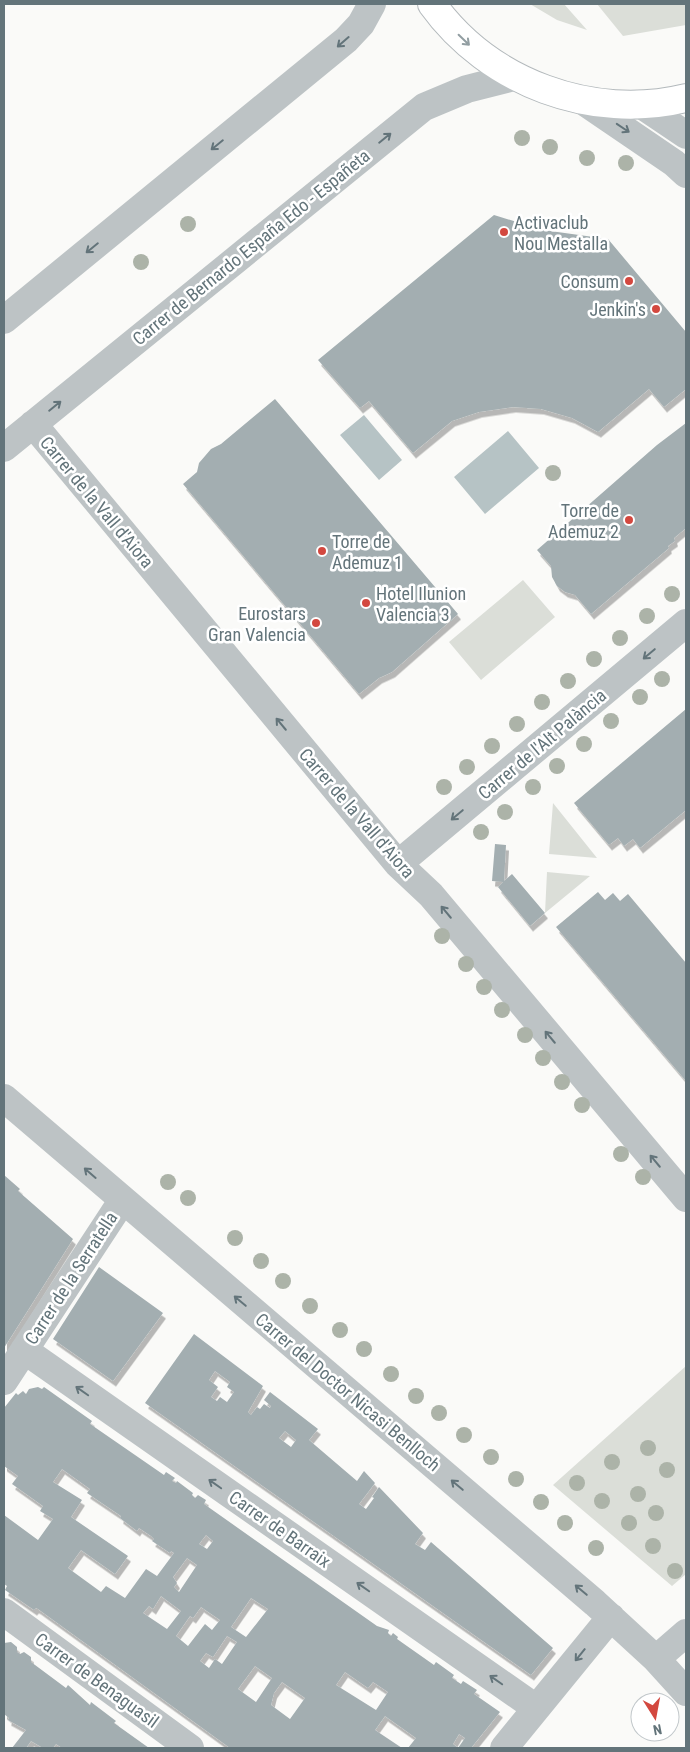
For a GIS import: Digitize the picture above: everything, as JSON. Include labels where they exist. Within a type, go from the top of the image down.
[{"type":"main road","points":[[432,4],[445,21],[476,51],[514,77],[564,97],[612,105],[685,99]]},
{"type":"street","points":[[4,320],[346,40],[361,24],[372,4]]},
{"type":"street","name":"Carrer de Bernardo España Edo - Españeta","points":[[4,448],[424,107],[467,89],[514,77]]},
{"type":"street","points":[[583,101],[674,163],[686,174]]},
{"type":"street","points":[[640,104],[686,135]]},
{"type":"street","name":"Carrer de la Vall d'Aiora","points":[[32,424],[398,864],[431,895],[686,1198]]},
{"type":"street","name":"Carrer de l'Alt Palància","points":[[398,864],[686,623]]},
{"type":"street","name":"Carrer del Doctor Nicasi Benlloch","points":[[4,1098],[122,1201],[611,1617],[656,1659],[686,1692]]},
{"type":"street","name":"Carrer de la Serratella","points":[[4,1381],[122,1201]]},
{"type":"street","name":"Carrer de Barraix","points":[[24,1350],[536,1708]]},
{"type":"street","name":"Carrer de Benaguasil","points":[[4,1612],[190,1748]]},
{"type":"street","points":[[504,1748],[611,1617]]},
{"type":"street","points":[[656,1659],[686,1633]]},
{"type":"shaded area","points":[[530,4],[564,4],[587,30],[557,20]]},
{"type":"shaded area","points":[[597,4],[686,4],[686,25],[623,36]]},
{"type":"shaded area","points":[[364,415],[402,460],[379,480],[340,435]]},
{"type":"shaded area","points":[[508,431],[539,468],[485,514],[454,477]]},
{"type":"shaded area","points":[[523,580],[555,617],[481,680],[449,642]]},
{"type":"shaded area","points":[[553,803],[597,858],[549,854]]},
{"type":"shaded area","points":[[547,872],[590,876],[545,913]]},
{"type":"shaded area","points":[[686,1366],[686,1574],[672,1586],[553,1485]]},
{"type":"building","points":[[494,215],[543,230],[608,239],[686,332],[686,389],[664,407],[649,389],[598,432],[572,418],[541,409],[513,407],[479,412],[452,421],[413,453],[369,401],[360,408],[318,360]]},
{"type":"building","name":"Torre de Ademuz 1","points":[[275,399],[458,614],[392,672],[379,678],[359,694],[183,484],[197,472],[199,463],[211,449],[221,444]]},
{"type":"building","name":"Torre de Ademuz 2","points":[[686,423],[686,528],[674,538],[675,541],[668,546],[669,548],[591,614],[575,595],[565,592],[557,586],[552,577],[551,566],[537,550],[657,445]]},
{"type":"building","points":[[686,709],[686,810],[640,848],[633,839],[624,846],[618,838],[609,845],[574,803]]},
{"type":"building","points":[[495,844],[506,845],[504,881],[512,874],[545,913],[530,926],[498,887],[503,882],[492,881]]},
{"type":"building","points":[[598,892],[605,900],[613,893],[620,901],[628,894],[686,963],[686,1081],[556,927]]},
{"type":"building","points":[[4,1175],[20,1189],[18,1191],[73,1239],[4,1348]]},
{"type":"building","points":[[99,1267],[163,1313],[113,1381],[53,1339]]},
{"type":"building","points":[[194,1334],[263,1386],[248,1412],[251,1415],[257,1407],[260,1409],[264,1404],[270,1408],[271,1406],[264,1400],[270,1392],[318,1429],[309,1440],[357,1481],[364,1471],[375,1483],[359,1504],[366,1509],[379,1487],[423,1533],[415,1544],[425,1550],[431,1542],[553,1648],[531,1675],[145,1403]],"holes":[[[215,1371],[230,1382],[227,1387],[234,1392],[227,1402],[220,1397],[217,1401],[211,1397],[218,1387],[209,1380]],[[285,1431],[296,1440],[291,1447],[279,1438]]]},
{"type":"building","points":[[38,1387],[42,1389],[44,1387],[92,1421],[90,1424],[164,1475],[166,1472],[175,1478],[172,1481],[176,1483],[177,1481],[193,1493],[192,1495],[195,1498],[198,1495],[206,1500],[204,1504],[377,1626],[389,1630],[388,1633],[391,1636],[393,1633],[398,1637],[397,1639],[434,1665],[436,1662],[454,1675],[452,1678],[461,1684],[463,1681],[477,1690],[474,1694],[500,1712],[471,1748],[458,1748],[408,1748],[416,1738],[385,1716],[375,1730],[402,1748],[230,1748],[38,1609],[34,1610],[5,1590],[7,1586],[4,1584],[4,1515],[38,1540],[53,1519],[40,1511],[43,1506],[12,1484],[18,1476],[4,1466],[4,1408],[16,1393],[18,1395],[23,1391],[26,1394],[29,1389]],"holes":[[[62,1469],[90,1489],[87,1493],[121,1516],[120,1518],[137,1531],[139,1528],[151,1536],[154,1539],[152,1541],[170,1553],[171,1551],[174,1553],[157,1576],[146,1569],[125,1598],[106,1586],[101,1592],[68,1568],[81,1550],[115,1574],[128,1556],[71,1517],[82,1500],[53,1482]],[[206,1535],[213,1541],[207,1549],[199,1544]],[[187,1558],[197,1565],[179,1592],[174,1587],[177,1583],[173,1577]],[[161,1596],[181,1611],[167,1629],[143,1613],[149,1606],[153,1609]],[[251,1598],[268,1609],[246,1637],[231,1627]],[[201,1607],[220,1620],[212,1630],[205,1624],[188,1646],[176,1636],[190,1616],[193,1618]],[[227,1636],[237,1642],[222,1664],[215,1659],[209,1668],[200,1661],[206,1653],[213,1657]],[[255,1666],[272,1678],[256,1702],[238,1689]],[[345,1672],[368,1688],[373,1682],[388,1692],[376,1710],[336,1685]],[[282,1682],[305,1698],[290,1719],[271,1705],[274,1693]],[[459,1734],[465,1738],[458,1748],[453,1744]]]},
{"type":"building","points":[[11,1642],[17,1647],[17,1652],[20,1654],[24,1652],[31,1657],[31,1662],[66,1688],[68,1685],[90,1705],[91,1702],[116,1721],[114,1723],[149,1748],[62,1748],[56,1744],[53,1748],[43,1748],[31,1741],[26,1748],[12,1748],[26,1730],[8,1720],[9,1718],[4,1714],[4,1643]]},
{"type":"place","name":"Activaclub Nou Mestalla","points":[[504,232]]},
{"type":"place","name":"Consum","points":[[629,281]]},
{"type":"place","name":"Jenkin's","points":[[656,309]]},
{"type":"place","name":"Torre de Ademuz 2","points":[[629,520]]},
{"type":"place","name":"Torre de Ademuz 1","points":[[322,551]]},
{"type":"place","name":"Hotel Ilunion Valencia 3","points":[[366,603]]},
{"type":"place","name":"Eurostars Gran Valencia","points":[[316,623]]}]
